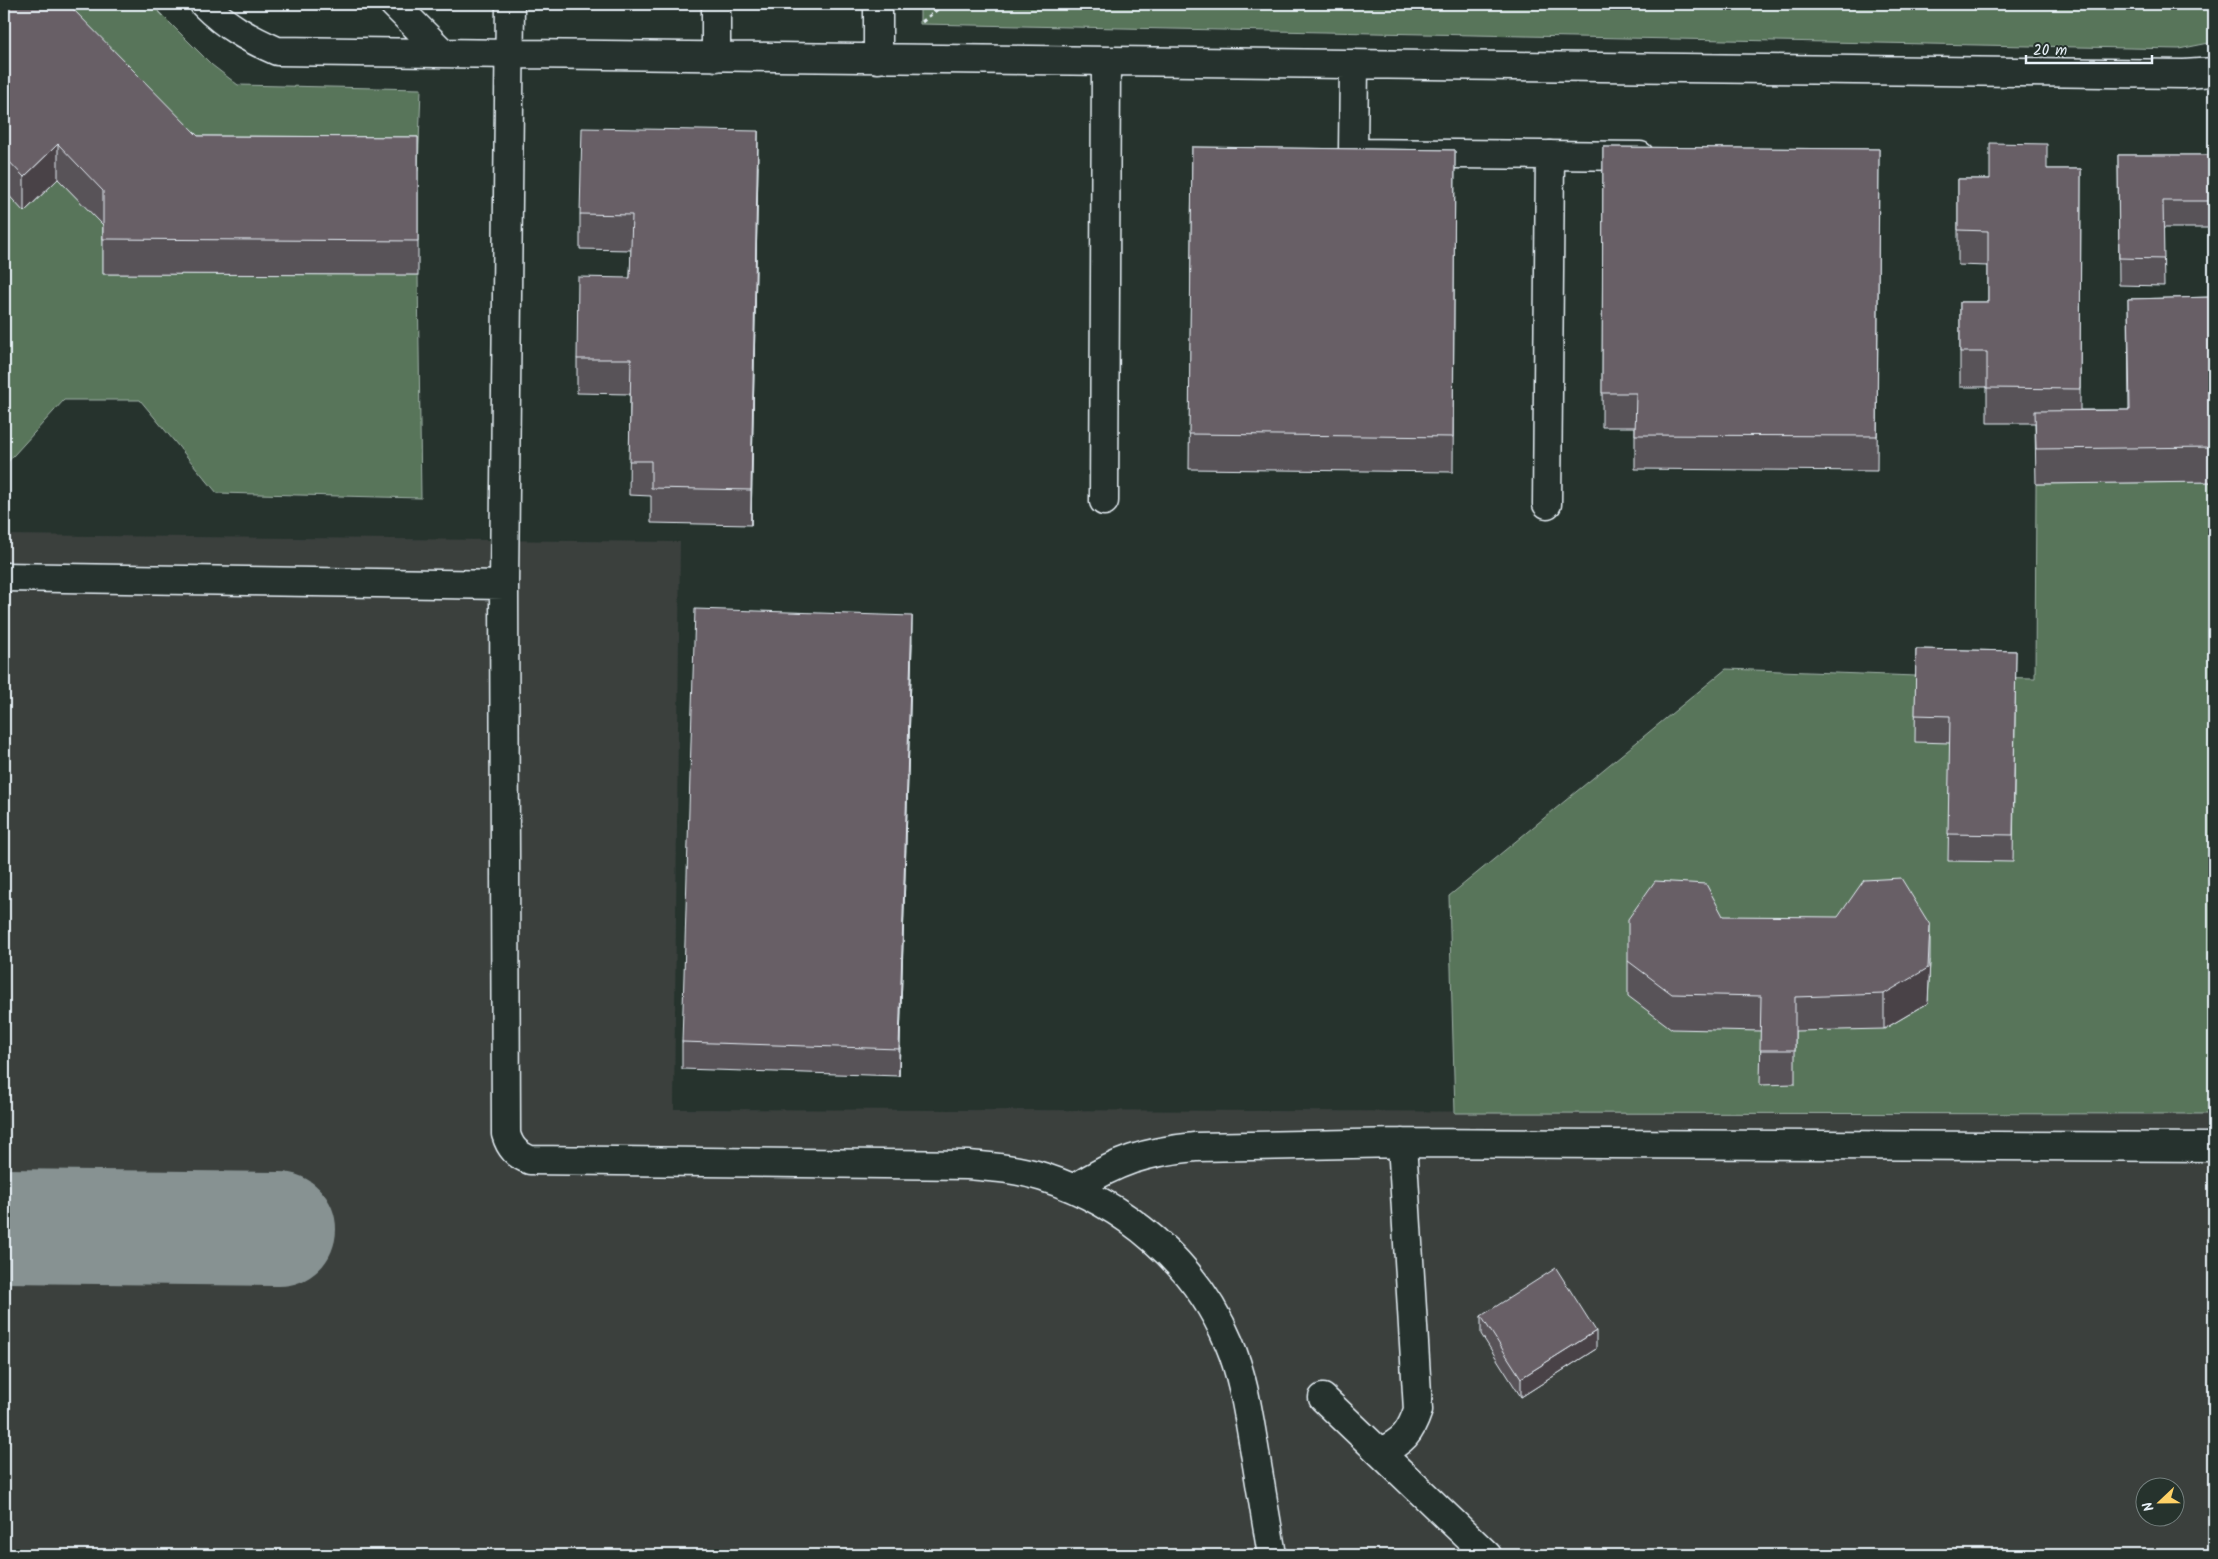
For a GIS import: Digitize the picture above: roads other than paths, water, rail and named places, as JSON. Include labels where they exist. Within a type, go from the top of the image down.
[{"type":"lane","points":[[204,4],[219,19],[248,39],[278,51],[2184,74],[2214,72]]},
{"type":"lane","points":[[394,4],[443,53]]},
{"type":"lane","points":[[510,4],[504,585],[506,1134],[508,1143],[514,1151],[530,1160],[968,1165],[1004,1168],[1032,1174],[1075,1188],[1124,1215],[1167,1251],[1203,1294],[1229,1343],[1246,1397],[1272,1555]]},
{"type":"lane","points":[[716,4],[716,57]]},
{"type":"lane","points":[[878,4],[878,59]]},
{"type":"lane","points":[[1104,501],[1106,62]]},
{"type":"lane","points":[[1354,64],[1353,153],[1667,157]]},
{"type":"lane","points":[[1547,504],[1550,155]]},
{"type":"lane","points":[[4,577],[504,585]]},
{"type":"lane","points":[[1075,1188],[1102,1171],[1131,1158],[1163,1150],[1195,1147],[1402,1143],[2214,1147]]},
{"type":"lane","points":[[1381,1452],[1399,1443],[1411,1428],[1418,1410],[1402,1143]]},
{"type":"lane","points":[[1323,1398],[1486,1555]]}]
